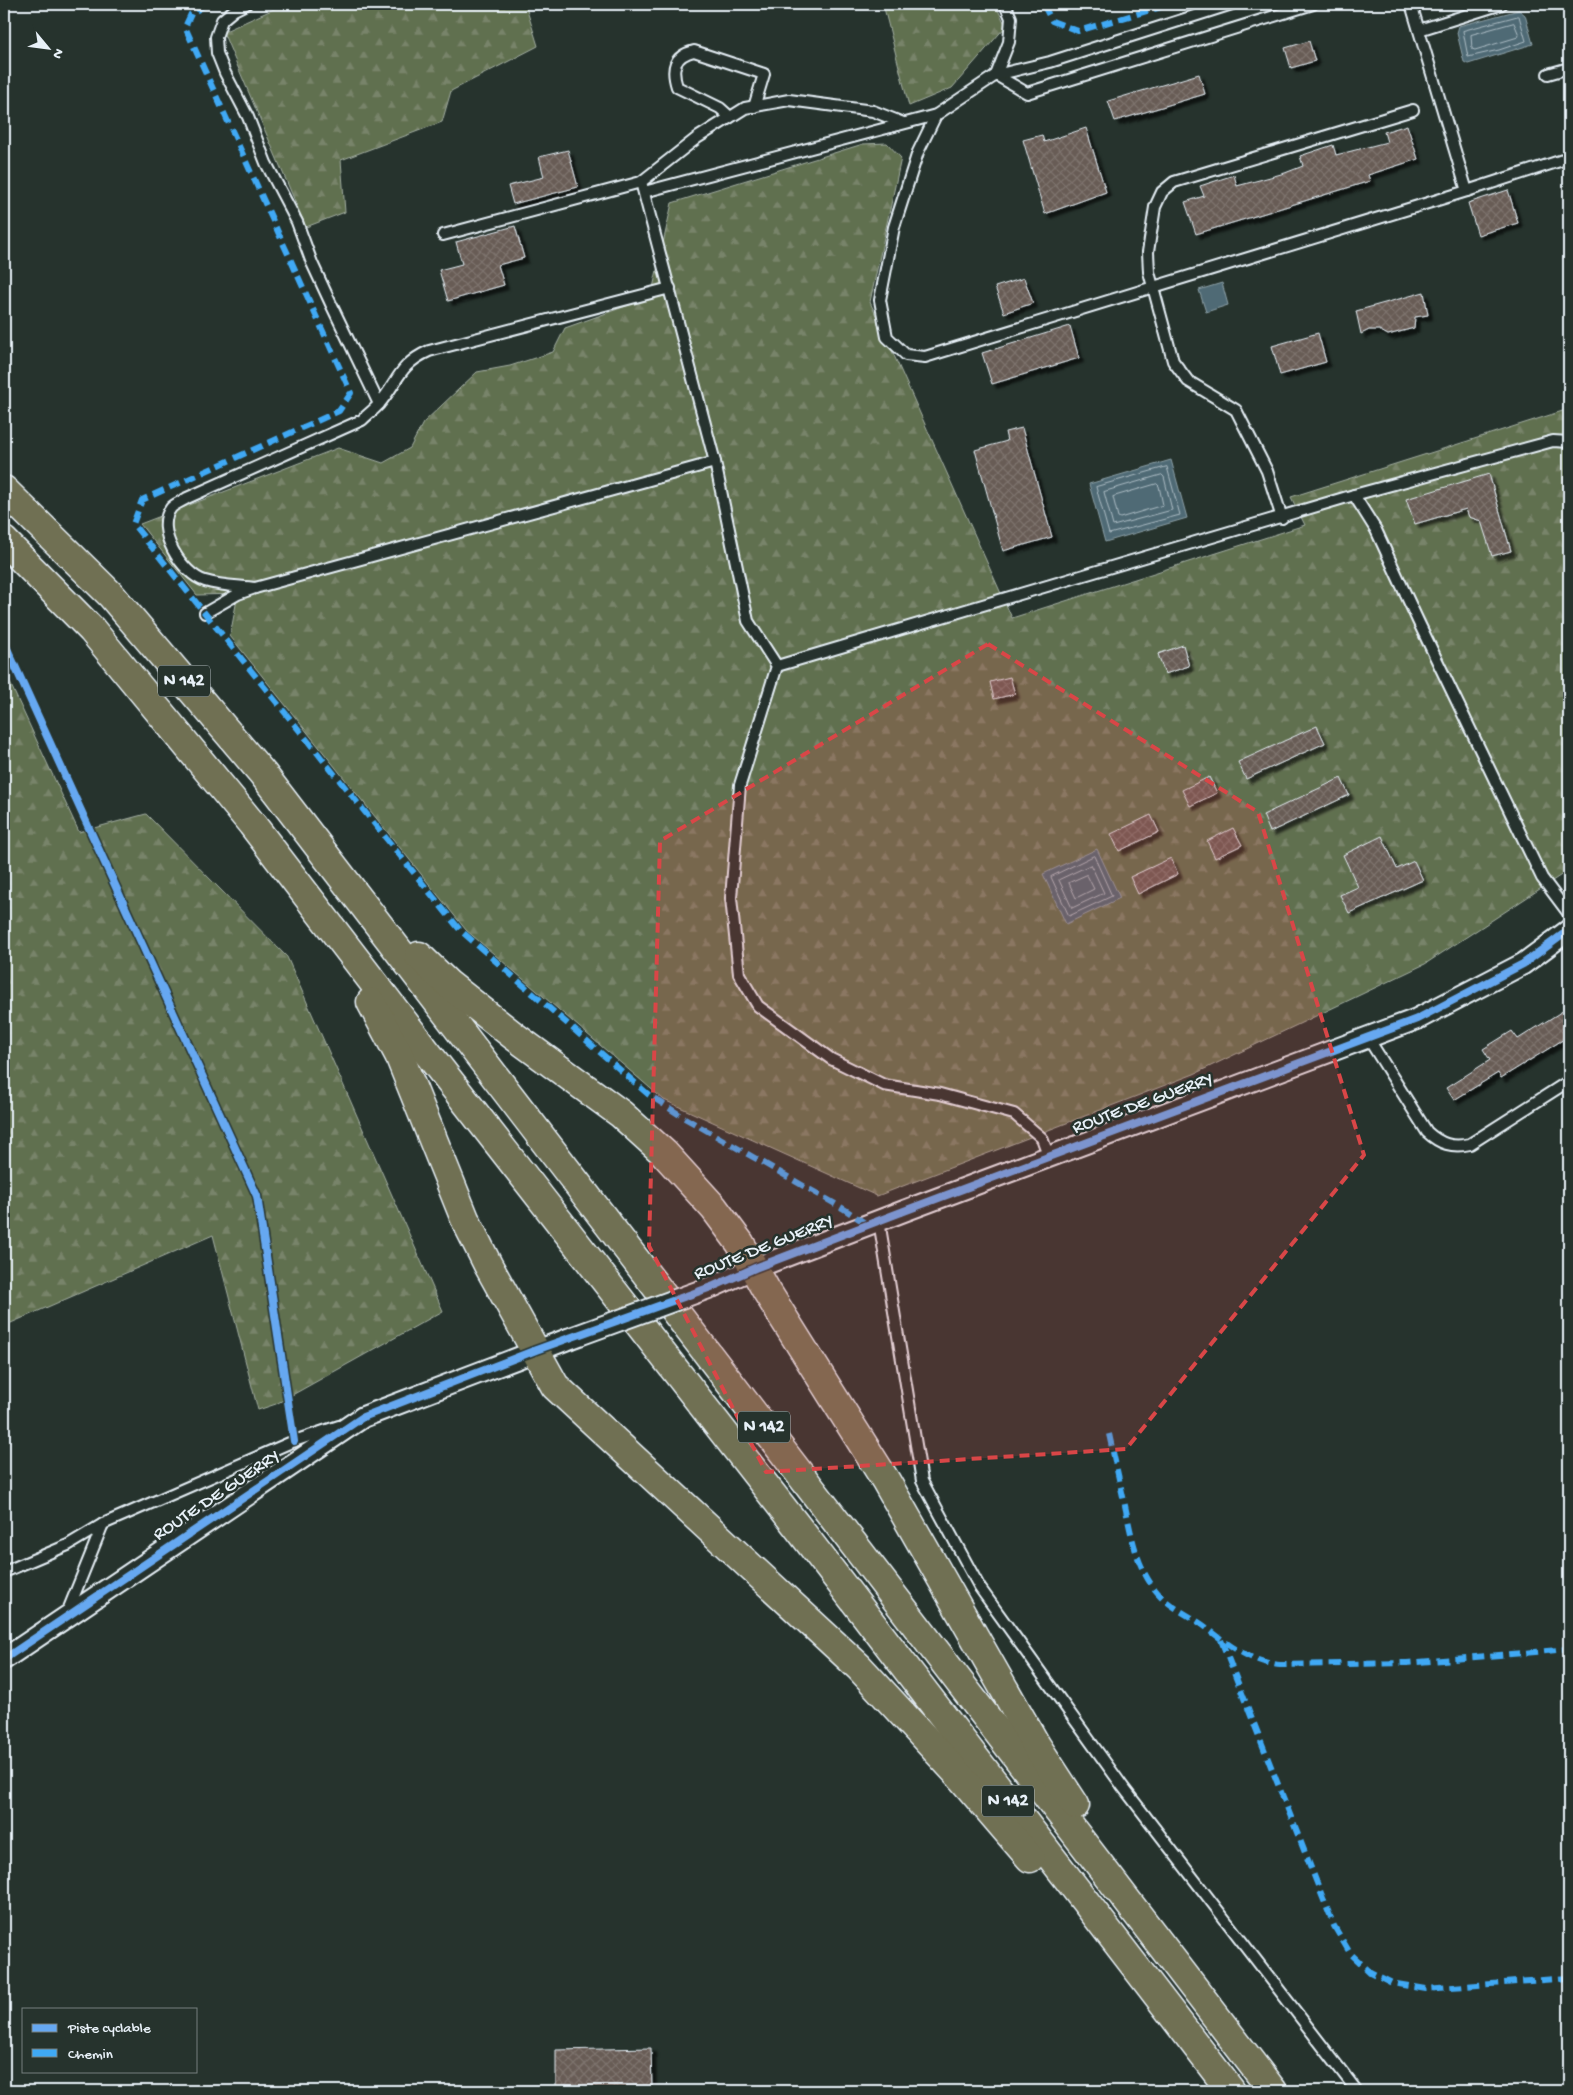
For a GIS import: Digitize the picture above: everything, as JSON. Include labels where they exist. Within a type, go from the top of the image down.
[{"type":"highway","name":"N 142","points":[[4,490],[111,595],[262,774],[1273,2091]]},
{"type":"highway","name":"N 142","points":[[4,541],[92,630],[252,824],[335,934],[796,1525],[1225,2084]]},
{"type":"highway","points":[[348,886],[448,984],[514,1036],[621,1114],[664,1153],[714,1208],[740,1243],[886,1481],[1036,1745],[1180,1968]]},
{"type":"highway","points":[[335,934],[399,1055],[465,1219],[488,1265],[555,1386],[865,1674],[958,1774],[1225,2084]]},
{"type":"street","name":"ROUTE DE GUERRY","points":[[4,1659],[363,1417],[536,1350],[714,1286],[754,1268],[878,1221],[1417,1020],[1515,968],[1569,930]]},
{"type":"lane","points":[[246,4],[234,10],[222,20],[216,37],[217,52],[248,117],[266,163],[297,222],[312,263],[342,330],[379,404]]},
{"type":"lane","points":[[996,75],[1010,42],[1011,18],[1005,4]]},
{"type":"lane","points":[[443,235],[936,114],[996,75],[1050,62],[1232,4]]},
{"type":"lane","points":[[996,75],[1027,93],[1036,91],[1313,4]]},
{"type":"lane","points":[[1411,4],[1467,191]]},
{"type":"lane","points":[[1419,30],[1502,4]]},
{"type":"lane","points":[[730,117],[720,108],[677,87],[674,77],[675,63],[684,53],[694,50],[764,74],[754,107]]},
{"type":"lane","points":[[1548,74],[1569,68]]},
{"type":"lane","points":[[642,187],[697,138],[744,108],[789,100],[873,112],[903,123]]},
{"type":"lane","points":[[1282,518],[1267,471],[1236,410],[1188,381],[1173,362],[1149,272],[1148,252],[1155,207],[1162,192],[1174,182],[1413,110]]},
{"type":"lane","points":[[936,114],[918,152],[894,227],[880,300],[888,337],[906,355],[925,357],[1569,158]]},
{"type":"lane","points":[[642,187],[715,462],[748,621],[777,666]]},
{"type":"lane","points":[[255,588],[204,581],[187,568],[172,548],[166,536],[167,519],[171,508],[187,498],[362,420],[379,404],[403,368],[416,357],[429,351],[670,288]]},
{"type":"lane","points":[[777,666],[1282,518],[1354,495],[1553,441],[1569,442]]},
{"type":"lane","points":[[205,613],[238,594],[255,588],[715,462]]},
{"type":"lane","points":[[1354,495],[1376,530],[1418,622],[1542,878],[1569,914]]},
{"type":"lane","points":[[777,666],[740,785],[731,898],[739,974],[758,1006],[831,1059],[884,1085],[940,1094],[1014,1114],[1042,1138],[1050,1157]]},
{"type":"lane","points":[[1368,1038],[1427,1132],[1438,1142],[1449,1145],[1470,1144],[1569,1082]]},
{"type":"lane","points":[[878,1221],[922,1481],[980,1588],[1123,1787],[1357,2091]]},
{"type":"lane","points":[[4,1572],[68,1545],[103,1524],[294,1441],[363,1417]]},
{"type":"lane","points":[[65,1618],[103,1524]]},
{"type":"highlighted area","points":[[988,644],[1258,812],[1364,1155],[1126,1449],[766,1472],[649,1246],[660,841]]},
{"type":"green space","points":[[285,4],[525,4],[538,46],[451,91],[442,122],[341,160],[345,212],[306,227],[223,32]]},
{"type":"green space","points":[[883,4],[995,4],[1006,26],[952,88],[909,106]]},
{"type":"green space","points":[[887,143],[901,158],[870,302],[1012,618],[1305,525],[1291,497],[1569,409],[1569,870],[1425,964],[1194,1074],[877,1196],[664,1100],[466,930],[230,636],[238,594],[197,595],[140,524],[338,448],[383,463],[410,448],[423,423],[477,372],[510,366],[553,352],[565,328],[651,297],[672,203],[863,144]]},
{"type":"green space","points":[[4,670],[79,832],[146,814],[287,957],[443,1311],[276,1404],[258,1410],[213,1235],[4,1326]]},
{"type":"water","points":[[1519,10],[1525,15],[1533,44],[1468,64],[1464,62],[1457,33],[1459,26]]},
{"type":"water","points":[[1222,283],[1228,305],[1206,312],[1199,290]]},
{"type":"water","points":[[1171,460],[1187,518],[1105,542],[1089,484]]},
{"type":"water","points":[[1097,849],[1120,898],[1066,924],[1043,874]]},
{"type":"building","points":[[1309,41],[1315,61],[1291,68],[1285,48]]},
{"type":"building","points":[[1199,74],[1205,94],[1115,121],[1108,101]]},
{"type":"building","points":[[1407,125],[1418,159],[1368,175],[1370,181],[1196,234],[1185,202],[1204,196],[1200,186],[1234,175],[1237,186],[1285,173],[1303,166],[1300,156],[1333,145],[1336,155],[1387,142],[1384,132]]},
{"type":"building","points":[[1086,128],[1106,192],[1045,214],[1023,140],[1042,135],[1044,142]]},
{"type":"building","points":[[568,150],[578,187],[513,204],[508,186],[544,177],[539,157]]},
{"type":"building","points":[[1508,190],[1518,223],[1478,235],[1468,203]]},
{"type":"building","points":[[515,226],[524,258],[498,265],[504,285],[448,301],[439,270],[462,264],[456,242]]},
{"type":"building","points":[[1024,278],[1033,303],[1004,313],[995,287]]},
{"type":"building","points":[[1424,292],[1428,315],[1415,317],[1414,328],[1388,335],[1379,330],[1369,330],[1361,334],[1356,311]]},
{"type":"building","points":[[1070,326],[1079,358],[992,384],[982,353]]},
{"type":"building","points":[[1318,333],[1326,362],[1280,375],[1272,346]]},
{"type":"building","points":[[1022,428],[1052,537],[1003,551],[975,450],[1007,441],[1005,432]]},
{"type":"building","points":[[1489,474],[1511,551],[1492,556],[1481,521],[1469,517],[1466,509],[1415,524],[1406,499]]},
{"type":"building","points":[[1183,645],[1189,666],[1165,674],[1158,654]]},
{"type":"building","points":[[1010,677],[1015,694],[994,699],[990,682]]},
{"type":"building","points":[[1317,726],[1325,743],[1246,779],[1238,762]]},
{"type":"building","points":[[1209,777],[1217,793],[1190,806],[1182,790]]},
{"type":"building","points":[[1341,778],[1349,795],[1270,832],[1263,815]]},
{"type":"building","points":[[1151,815],[1159,832],[1119,851],[1111,834]]},
{"type":"building","points":[[1233,828],[1242,845],[1215,858],[1207,841]]},
{"type":"building","points":[[1382,836],[1397,869],[1414,861],[1423,880],[1349,913],[1340,895],[1358,887],[1343,855]]},
{"type":"building","points":[[1171,858],[1178,874],[1138,894],[1130,877]]},
{"type":"building","points":[[1569,1007],[1569,1036],[1501,1078],[1498,1073],[1454,1100],[1446,1088],[1490,1060],[1483,1049],[1512,1031],[1518,1039]]},
{"type":"building","points":[[651,2048],[652,2091],[556,2091],[556,2050]]},
{"type":"marked path","points":[[206,4],[191,14],[185,27],[351,393],[339,411],[142,500],[133,524],[460,930],[649,1095],[683,1117],[844,1209],[868,1225]]},
{"type":"marked path","points":[[1043,4],[1052,21],[1078,31],[1171,4]]},
{"type":"marked path","points":[[1109,1434],[1133,1542],[1148,1580],[1156,1591],[1171,1605],[1202,1624],[1232,1647],[1250,1657],[1280,1665],[1407,1663],[1569,1649]]},
{"type":"marked path","points":[[1221,1640],[1334,1926],[1350,1953],[1370,1972],[1392,1983],[1426,1989],[1569,1978]]},
{"type":"cycle path","points":[[4,642],[257,1196],[294,1441]]},
{"type":"cycle path","points":[[4,1659],[363,1417],[536,1350],[714,1286],[755,1268],[904,1211],[1417,1019],[1523,964],[1569,930]]}]
